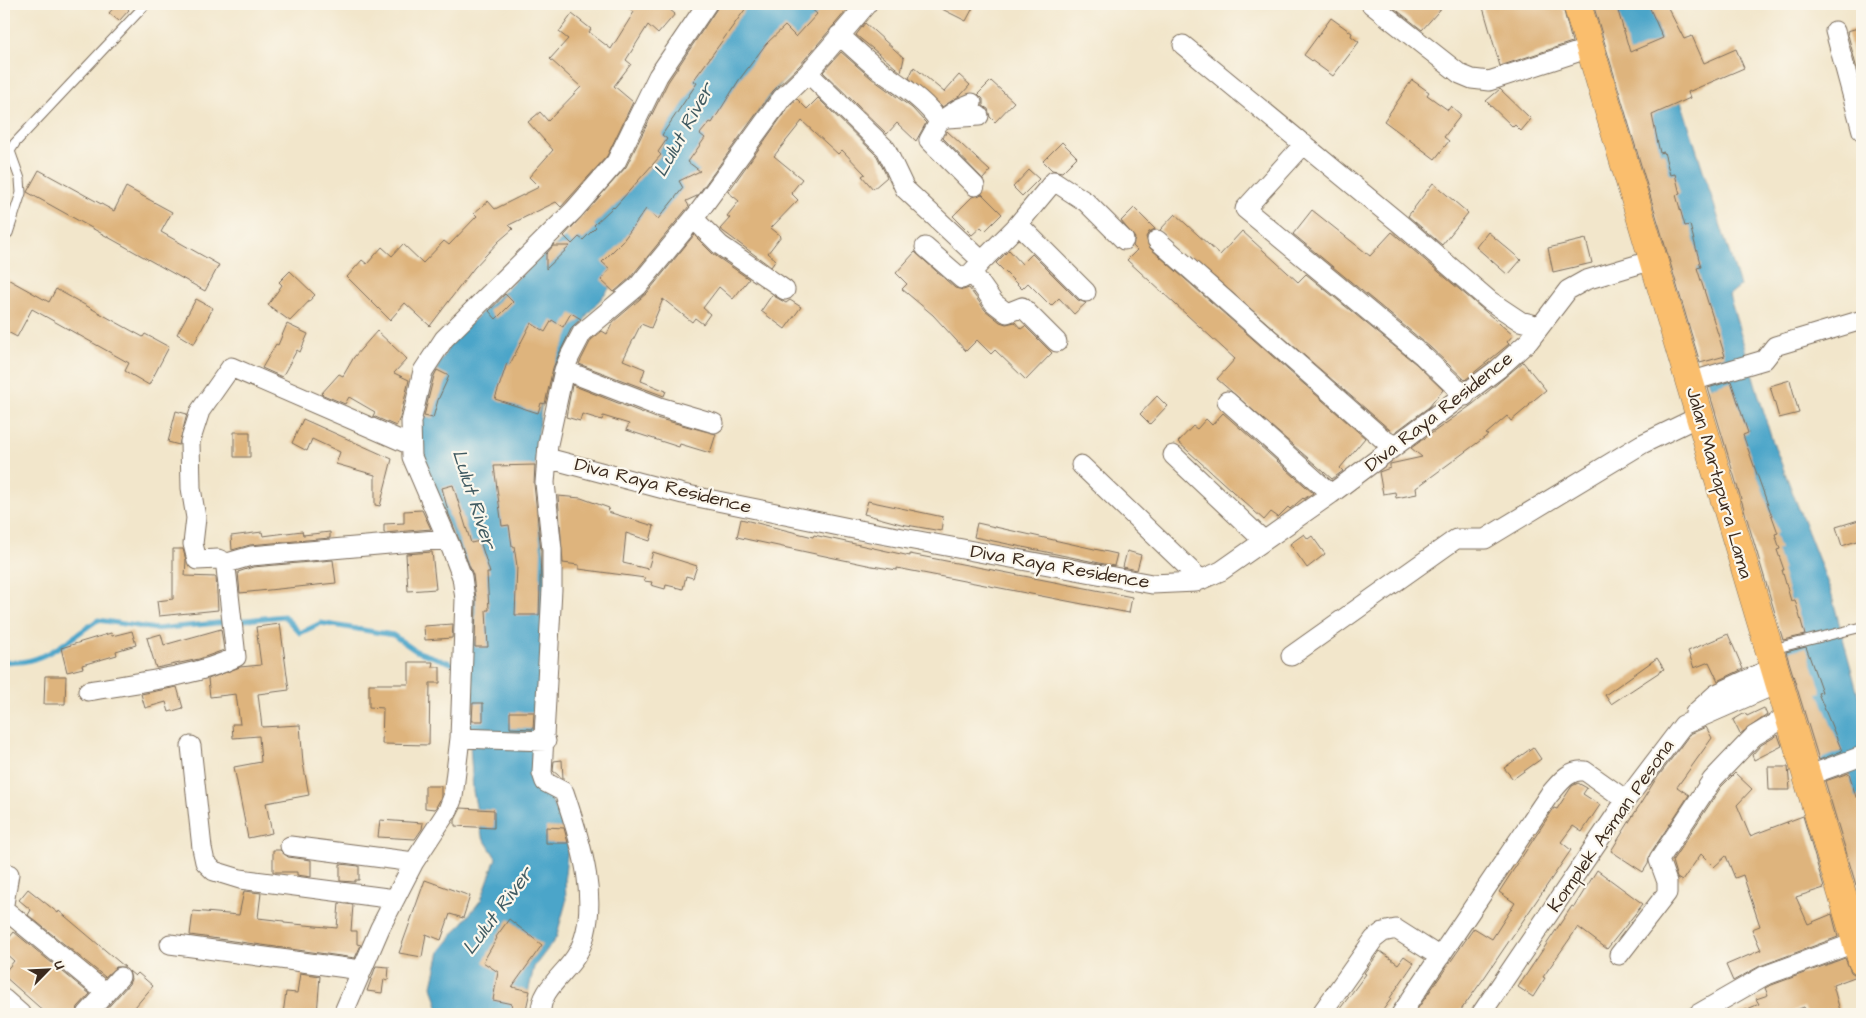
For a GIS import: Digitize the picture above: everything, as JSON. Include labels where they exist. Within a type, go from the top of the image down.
[{"type":"main road","name":"Jalan Martapura Lama","points":[[1577,4],[1653,260],[1697,380],[1700,416],[1776,662],[1789,715],[1811,774],[1859,952]]},
{"type":"street","points":[[343,1014],[361,970],[414,862],[448,810],[453,797],[463,738],[464,592],[462,577],[418,474],[411,445],[411,422],[419,382],[432,356],[444,340],[598,185],[616,162],[658,76],[707,4]]},
{"type":"street","points":[[541,1014],[546,993],[562,976],[576,955],[583,939],[588,911],[588,885],[578,833],[564,792],[545,782],[542,773],[552,589],[552,550],[545,483],[547,458],[564,370],[582,333],[638,286],[694,219],[782,98],[808,73],[867,4]]},
{"type":"street","points":[[1371,4],[1453,69],[1472,79],[1489,81],[1590,48]]},
{"type":"street","points":[[1835,31],[1862,132]]},
{"type":"street","points":[[839,35],[878,69],[899,82],[942,120]]},
{"type":"street","points":[[1183,45],[1490,301],[1520,321],[1539,326]]},
{"type":"street","points":[[808,73],[886,148],[905,189],[977,267],[1000,308],[1007,313],[1022,307],[1057,342]]},
{"type":"street","points":[[975,110],[942,120],[929,140],[975,186]]},
{"type":"street","points":[[1304,144],[1245,209],[1423,356],[1465,396]]},
{"type":"street","points":[[926,247],[962,280],[1015,228],[1054,181],[1086,202],[1124,240]]},
{"type":"street","points":[[694,219],[720,245],[785,290]]},
{"type":"street","points":[[1015,228],[1021,227],[1086,292]]},
{"type":"street","points":[[1158,240],[1383,439],[1395,446]]},
{"type":"street","name":"Diva Raya Residence","points":[[547,458],[683,494],[1070,570],[1152,584],[1196,582],[1220,571],[1331,494],[1465,396],[1529,341],[1568,290],[1586,280],[1653,260]]},
{"type":"street","points":[[1762,360],[1775,346],[1862,320]]},
{"type":"street","points":[[1697,380],[1862,333]]},
{"type":"street","points":[[411,445],[231,367],[200,411],[190,442],[191,488],[196,518],[193,544],[197,560],[218,559],[228,563],[251,556],[447,540]]},
{"type":"street","points":[[564,370],[660,407],[714,423]]},
{"type":"street","points":[[1227,401],[1331,494]]},
{"type":"street","points":[[1292,656],[1456,539],[1485,539],[1642,444],[1700,416]]},
{"type":"street","points":[[1173,455],[1264,540]]},
{"type":"street","points":[[1081,465],[1201,580]]},
{"type":"street","points":[[88,691],[165,677],[217,664],[236,657],[228,563]]},
{"type":"street","name":"Komplek Asman Pesona","points":[[1480,1014],[1626,800],[1683,724],[1776,662]]},
{"type":"street","points":[[1619,955],[1667,893],[1667,882],[1659,860],[1693,806],[1712,780],[1744,745],[1754,736],[1789,715]]},
{"type":"street","points":[[463,738],[544,741]]},
{"type":"street","points":[[191,746],[202,848],[205,862],[214,871],[240,878],[395,899]]},
{"type":"street","points":[[1811,774],[1862,756]]},
{"type":"street","points":[[1400,1014],[1549,795],[1568,774],[1577,770],[1585,771],[1626,800]]},
{"type":"street","points":[[290,846],[414,862]]},
{"type":"street","points":[[4,904],[9,874]]},
{"type":"street","points":[[4,909],[106,993]]},
{"type":"street","points":[[1321,1014],[1374,939],[1383,932],[1396,929],[1440,957]]},
{"type":"street","points":[[170,944],[361,970]]},
{"type":"street","points":[[1698,1014],[1764,976],[1859,952]]},
{"type":"street","points":[[87,1014],[120,977]]},
{"type":"street","points":[[4,999],[21,1014]]},
{"type":"lane","points":[[8,233],[21,193],[20,179],[10,151],[15,143],[146,4]]},
{"type":"lane","points":[[1776,662],[1847,630],[1862,627]]},
{"type":"water","name":"Lulut River","points":[[724,4],[853,4],[781,84],[706,178],[663,224],[588,314],[542,396],[533,490],[548,575],[540,778],[558,813],[568,846],[565,875],[566,902],[556,938],[534,967],[524,1010],[525,1014],[440,1014],[432,986],[440,951],[481,900],[496,858],[482,836],[473,791],[467,696],[474,610],[460,551],[424,470],[420,449],[418,430],[430,381],[452,341],[540,257],[587,221],[612,197],[701,36]]},
{"type":"water","points":[[1594,4],[1650,4],[1740,286],[1729,295],[1771,437],[1830,589],[1862,710],[1862,902],[1747,507]]},
{"type":"building","points":[[117,4],[123,4],[129,10],[119,21],[109,13]]},
{"type":"building","points":[[625,4],[663,4],[675,14],[658,34],[648,25],[626,60],[631,64],[614,86],[633,102],[607,156],[561,207],[556,202],[509,225],[513,229],[474,268],[430,326],[405,303],[390,320],[347,277],[362,260],[367,264],[382,247],[392,256],[403,244],[423,263],[444,241],[449,245],[477,216],[474,213],[488,201],[495,209],[539,187],[529,177],[553,150],[528,122],[540,112],[548,121],[581,87],[550,59],[568,39],[559,32],[572,14],[591,29],[589,32],[611,49],[634,12]]},
{"type":"building","points":[[718,4],[749,4],[693,81],[697,83],[662,135],[667,139],[658,152],[661,155],[614,208],[594,225],[596,227],[583,240],[579,237],[572,244],[564,236],[626,167],[668,82],[716,10]]},
{"type":"building","points":[[806,4],[852,4],[800,65],[773,91],[697,196],[686,201],[689,206],[630,278],[614,292],[601,280],[610,269],[602,262],[622,242],[646,209],[658,219],[683,188],[679,181],[700,171],[688,162],[705,138],[700,134],[710,122],[712,123],[739,80],[766,44],[785,26],[796,37],[817,14]]},
{"type":"building","points":[[932,4],[975,4],[966,21]]},
{"type":"building","points":[[1389,4],[1445,4],[1422,30]]},
{"type":"building","points":[[1482,4],[1562,4],[1572,42],[1500,66]]},
{"type":"building","points":[[1593,4],[1616,4],[1630,52],[1663,38],[1648,4],[1666,4],[1684,39],[1692,36],[1704,63],[1736,49],[1744,68],[1688,92],[1690,98],[1652,115],[1660,153],[1664,152],[1670,175],[1675,174],[1680,194],[1676,195],[1685,226],[1690,225],[1701,267],[1697,268],[1725,356],[1700,363]]},
{"type":"building","points":[[1331,18],[1352,33],[1351,36],[1359,42],[1333,76],[1304,55]]},
{"type":"building","points":[[865,23],[904,58],[901,72],[856,35]]},
{"type":"building","points":[[1862,27],[1862,72],[1858,73],[1847,31]]},
{"type":"building","points":[[841,52],[871,78],[912,108],[926,123],[916,141],[897,123],[887,134],[823,72]]},
{"type":"building","points":[[914,67],[944,92],[959,75],[970,85],[961,95],[942,107],[909,78]]},
{"type":"building","points":[[1412,80],[1429,92],[1427,95],[1448,110],[1451,106],[1461,115],[1444,137],[1449,141],[1435,159],[1384,121]]},
{"type":"building","points":[[991,81],[1014,102],[995,122],[990,117],[988,109],[983,106],[983,99],[978,94]]},
{"type":"building","points":[[1500,89],[1531,119],[1521,131],[1515,125],[1513,127],[1486,101]]},
{"type":"building","points":[[818,98],[877,156],[887,177],[873,189],[862,176],[865,174],[842,150],[838,154],[802,121],[774,156],[802,179],[791,193],[798,200],[771,228],[781,236],[768,253],[776,260],[771,267],[720,229],[730,218],[727,216],[739,201],[728,192],[790,105],[797,99],[807,109]]},
{"type":"building","points":[[947,131],[990,171],[983,179],[943,138]]},
{"type":"building","points":[[1062,142],[1077,157],[1062,172],[1052,170],[1043,161]]},
{"type":"building","points":[[39,170],[114,211],[126,187],[172,212],[161,232],[219,265],[205,291],[27,192]]},
{"type":"building","points":[[1029,170],[1039,179],[1022,196],[1013,187]]},
{"type":"building","points":[[1433,183],[1468,213],[1442,245],[1408,216]]},
{"type":"building","points":[[982,194],[1002,214],[985,231],[981,227],[972,235],[953,216],[972,197]]},
{"type":"building","points":[[1134,208],[1155,229],[1149,232],[1146,237],[1150,248],[1365,438],[1340,468],[1343,471],[1332,479],[1217,379],[1235,359],[1127,260],[1137,250],[1133,246],[1135,238],[1121,221]]},
{"type":"building","points":[[1312,210],[1370,256],[1392,232],[1513,335],[1507,342],[1509,344],[1465,380],[1430,347],[1293,234]]},
{"type":"building","points":[[1175,214],[1220,255],[1242,231],[1298,282],[1306,274],[1416,364],[1443,390],[1429,407],[1394,433],[1160,230]]},
{"type":"building","points":[[1488,232],[1521,260],[1508,275],[1476,247]]},
{"type":"building","points":[[694,235],[713,254],[749,279],[733,299],[719,287],[703,308],[710,314],[703,324],[695,318],[692,322],[663,299],[651,328],[641,324],[623,360],[645,369],[641,381],[666,391],[664,396],[579,364],[591,340],[602,331],[607,334],[613,322],[647,293]]},
{"type":"building","points":[[1586,239],[1592,263],[1553,272],[1548,248]]},
{"type":"building","points":[[553,246],[570,246],[546,269],[546,254]]},
{"type":"building","points":[[1009,250],[1022,264],[1032,254],[1078,300],[1086,303],[1074,314],[1059,298],[1051,306],[1028,283],[1022,289],[996,263]]},
{"type":"building","points":[[915,252],[955,288],[963,290],[969,288],[985,310],[1000,322],[1006,324],[1015,322],[1021,329],[1025,326],[1052,353],[1026,380],[995,350],[991,354],[977,340],[966,351],[933,315],[902,289],[907,284],[896,273]]},
{"type":"building","points":[[290,271],[315,295],[290,321],[268,305],[282,285],[279,282]]},
{"type":"building","points":[[4,277],[49,302],[56,289],[143,337],[145,334],[169,347],[149,385],[125,371],[129,363],[32,309],[17,337],[4,330]]},
{"type":"building","points":[[505,294],[513,302],[496,319],[489,311]]},
{"type":"building","points":[[772,295],[786,303],[790,300],[801,307],[785,329],[761,311]]},
{"type":"building","points":[[196,299],[213,308],[194,344],[177,334]]},
{"type":"building","points":[[571,313],[581,319],[572,327],[560,352],[553,368],[545,404],[541,403],[538,413],[495,399],[507,363],[510,364],[531,323],[545,332],[552,320],[563,327]]},
{"type":"building","points":[[287,324],[308,334],[300,352],[297,350],[282,377],[262,368],[276,344],[278,345]]},
{"type":"building","points":[[377,331],[407,359],[394,373],[409,380],[400,418],[396,426],[373,416],[375,412],[349,397],[345,404],[321,394],[339,374],[343,376],[354,357]]},
{"type":"building","points":[[1523,362],[1546,390],[1511,421],[1507,416],[1486,434],[1488,435],[1416,488],[1417,494],[1396,498],[1395,492],[1383,494],[1379,472],[1390,468],[1390,464],[1422,457],[1411,448],[1473,404]]},
{"type":"building","points":[[437,370],[449,376],[438,400],[433,418],[424,416]]},
{"type":"building","points":[[1790,380],[1799,413],[1779,418],[1770,386]]},
{"type":"building","points":[[1731,381],[1748,433],[1743,435],[1778,533],[1775,534],[1780,549],[1777,550],[1791,601],[1795,600],[1805,635],[1783,640],[1708,388]]},
{"type":"building","points":[[572,385],[656,418],[716,434],[710,453],[680,444],[679,447],[626,430],[629,424],[603,416],[602,420],[582,414],[580,421],[566,417]]},
{"type":"building","points":[[1157,396],[1167,406],[1150,424],[1140,414]]},
{"type":"building","points":[[176,411],[187,414],[179,445],[168,442]]},
{"type":"building","points":[[1223,413],[1313,493],[1303,498],[1290,509],[1288,507],[1278,517],[1271,512],[1264,520],[1178,442],[1193,426],[1197,429],[1206,419],[1212,425]]},
{"type":"building","points":[[303,419],[392,459],[380,506],[375,505],[375,475],[336,464],[340,452],[312,439],[307,451],[292,443]]},
{"type":"building","points":[[234,432],[250,432],[250,457],[234,457]]},
{"type":"building","points":[[535,465],[534,484],[541,551],[539,615],[515,615],[517,566],[509,525],[502,526],[494,466]]},
{"type":"building","points":[[453,485],[471,543],[480,541],[490,573],[487,573],[489,610],[486,610],[488,647],[475,647],[476,599],[473,575],[449,515],[442,488]]},
{"type":"building","points":[[558,496],[581,498],[609,508],[608,512],[654,526],[650,541],[626,533],[623,563],[648,569],[653,552],[697,566],[693,578],[686,576],[683,589],[666,585],[665,589],[651,585],[652,582],[644,581],[645,578],[579,569],[579,565],[563,563]]},
{"type":"building","points":[[868,501],[943,517],[941,531],[901,524],[864,514]]},
{"type":"building","points":[[422,510],[431,529],[384,533],[384,524],[404,523],[404,511]]},
{"type":"building","points":[[741,519],[813,537],[814,535],[910,556],[910,554],[1132,597],[1129,613],[897,568],[897,570],[872,566],[737,537]]},
{"type":"building","points":[[1862,519],[1862,539],[1842,546],[1836,527]]},
{"type":"building","points":[[977,523],[1117,554],[1114,566],[974,537]]},
{"type":"building","points":[[302,531],[303,535],[330,532],[330,538],[250,545],[232,550],[231,536],[262,532],[263,536]]},
{"type":"building","points":[[1304,534],[1308,539],[1312,536],[1325,554],[1307,568],[1290,544]]},
{"type":"building","points":[[173,549],[183,549],[186,560],[185,576],[216,577],[218,610],[159,616],[157,601],[173,599]]},
{"type":"building","points":[[1127,551],[1141,555],[1137,570],[1123,567]]},
{"type":"building","points":[[432,552],[436,589],[408,591],[406,554]]},
{"type":"building","points":[[333,560],[336,583],[240,593],[238,572],[253,567]]},
{"type":"building","points":[[280,624],[289,690],[258,694],[262,727],[300,725],[303,763],[309,795],[266,803],[272,833],[248,838],[234,767],[261,762],[259,736],[233,738],[232,724],[240,724],[236,694],[210,697],[208,679],[240,667],[261,665],[256,627]]},
{"type":"building","points":[[453,624],[452,638],[425,640],[424,626]]},
{"type":"building","points":[[221,629],[224,650],[199,659],[156,668],[147,638],[161,634],[164,645]]},
{"type":"building","points":[[132,631],[136,645],[116,651],[117,655],[82,665],[83,668],[67,672],[61,648],[111,633],[112,636]]},
{"type":"building","points":[[1728,634],[1743,669],[1718,681],[1709,662],[1694,668],[1688,651]]},
{"type":"building","points":[[1806,647],[1822,692],[1818,693],[1842,751],[1819,760],[1786,652]]},
{"type":"building","points":[[1657,658],[1664,669],[1611,704],[1605,695]]},
{"type":"building","points":[[409,662],[433,662],[432,667],[440,667],[440,683],[430,683],[429,745],[382,744],[383,708],[369,707],[369,684],[409,684]]},
{"type":"building","points":[[45,676],[66,676],[65,704],[44,704]]},
{"type":"building","points":[[177,687],[183,708],[169,712],[166,702],[145,708],[141,694]]},
{"type":"building","points":[[473,703],[483,703],[483,721],[472,721]]},
{"type":"building","points":[[1764,708],[1767,715],[1740,734],[1733,720],[1745,713],[1747,716]]},
{"type":"building","points":[[510,712],[534,712],[533,729],[510,728]]},
{"type":"building","points":[[1706,727],[1712,738],[1677,787],[1689,795],[1650,854],[1648,864],[1643,872],[1611,851],[1654,782],[1690,734]]},
{"type":"building","points":[[1778,735],[1782,746],[1754,760],[1752,755],[1761,745]]},
{"type":"building","points":[[1533,747],[1541,759],[1513,779],[1504,768]]},
{"type":"building","points":[[562,760],[563,779],[553,771],[554,761]]},
{"type":"building","points":[[1768,767],[1788,767],[1790,790],[1769,790]]},
{"type":"building","points":[[1735,773],[1752,789],[1737,805],[1750,836],[1803,816],[1824,888],[1796,897],[1808,924],[1832,914],[1838,937],[1760,966],[1733,981],[1726,965],[1761,950],[1752,929],[1760,926],[1743,875],[1735,878],[1726,856],[1714,867],[1701,854],[1682,881],[1677,878],[1672,861],[1721,787]]},
{"type":"building","points":[[1849,773],[1856,797],[1862,795],[1862,883],[1856,885],[1825,781]]},
{"type":"building","points":[[1578,783],[1587,788],[1583,794],[1600,805],[1582,832],[1573,826],[1561,842],[1571,850],[1482,981],[1458,1014],[1414,1014],[1474,928],[1492,939],[1515,903],[1499,892],[1554,808],[1557,809],[1572,786]]},
{"type":"building","points":[[425,786],[441,786],[441,798],[435,809],[425,808]]},
{"type":"building","points":[[461,808],[494,810],[494,828],[455,826],[455,820]]},
{"type":"building","points":[[380,820],[423,823],[422,829],[415,839],[378,837]]},
{"type":"building","points":[[546,827],[564,828],[568,843],[546,843]]},
{"type":"building","points":[[273,850],[280,850],[288,857],[311,860],[311,877],[297,875],[297,872],[273,872]]},
{"type":"building","points":[[340,864],[359,866],[359,880],[355,880],[355,882],[340,881]]},
{"type":"building","points":[[1597,870],[1643,904],[1607,949],[1578,927],[1543,977],[1545,978],[1533,997],[1518,987],[1572,906],[1574,907]]},
{"type":"building","points":[[425,880],[470,896],[463,918],[450,914],[441,940],[426,934],[422,957],[399,953]]},
{"type":"building","points":[[28,889],[58,913],[59,911],[125,967],[116,967],[105,977],[28,915],[31,910],[19,900]]},
{"type":"building","points":[[244,891],[261,893],[258,918],[284,921],[284,923],[337,928],[339,903],[353,905],[351,931],[357,931],[357,944],[361,945],[355,958],[190,935],[193,911],[239,915]]},
{"type":"building","points":[[509,919],[542,945],[512,987],[530,991],[525,1014],[510,1014],[512,1004],[493,1000],[498,972],[483,962],[496,937]]},
{"type":"building","points":[[14,932],[90,994],[78,1007],[76,1014],[47,1014],[4,976],[4,973],[14,961],[4,952],[4,944]]},
{"type":"building","points":[[1380,951],[1398,964],[1404,956],[1414,963],[1391,999],[1380,1014],[1336,1014],[1366,974],[1364,973]]},
{"type":"building","points":[[1845,958],[1851,972],[1857,976],[1833,985],[1841,1014],[1807,1014],[1804,1007],[1785,1014],[1736,1014],[1759,1004],[1756,999],[1768,995],[1765,988]]},
{"type":"building","points":[[376,966],[389,967],[388,980],[384,979],[382,993],[367,991]]},
{"type":"building","points":[[129,971],[135,976],[138,973],[153,986],[129,1014],[102,1014],[129,984],[131,979]]},
{"type":"building","points":[[300,973],[320,976],[317,1014],[283,1014],[286,992],[297,993]]},
{"type":"waterway","points":[[236,621],[284,616],[300,633],[321,623],[393,635],[416,651],[459,666]]},
{"type":"waterway","points":[[4,661],[17,662],[42,656],[65,643],[98,620],[156,629],[228,622]]}]
